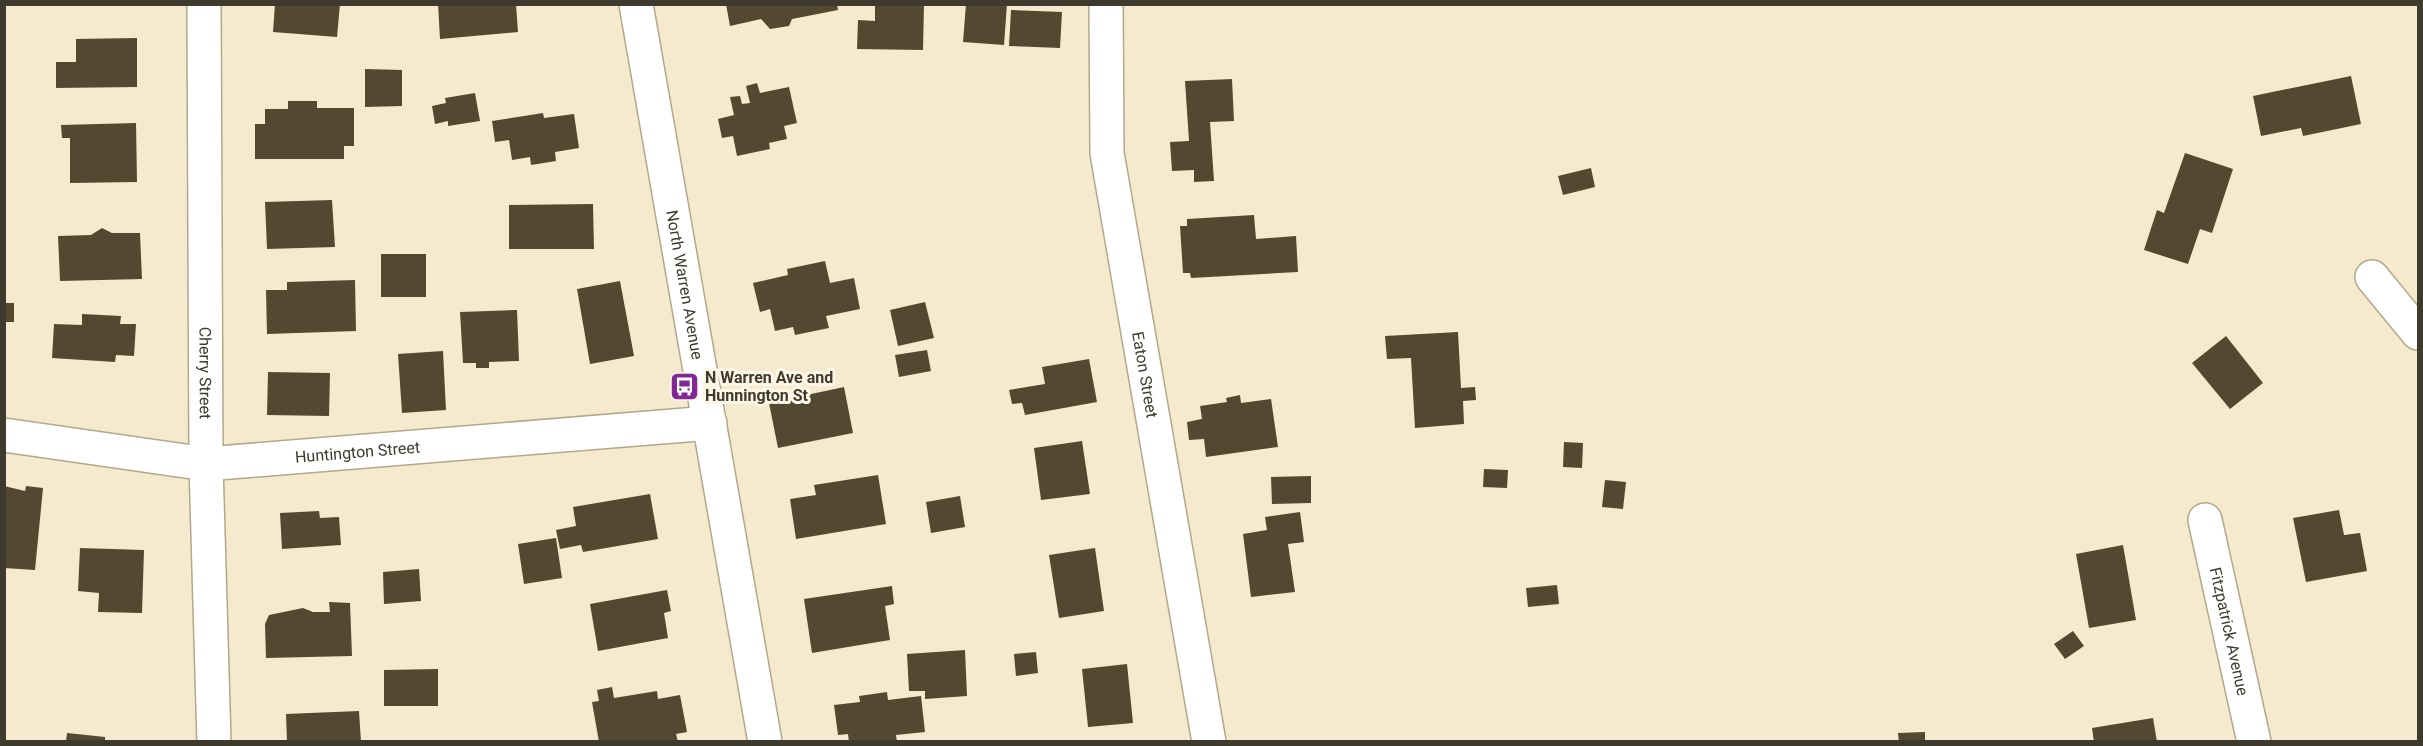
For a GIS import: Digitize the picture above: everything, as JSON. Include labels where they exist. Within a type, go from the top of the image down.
[{"type":"street","name":"Cherry Street","points":[[204,4],[206,464],[214,741]]},
{"type":"street","name":"North Warren Avenue","points":[[636,4],[765,741]]},
{"type":"street","name":"Eaton Street","points":[[1106,4],[1107,153],[1209,741]]},
{"type":"street","points":[[2372,278],[2418,333]]},
{"type":"street","name":"Huntington Street","points":[[4,435],[206,464],[710,423]]},
{"type":"street","name":"Fitzpatrick Avenue","points":[[2205,520],[2254,741]]},
{"type":"building","points":[[275,4],[340,4],[337,37],[273,32]]},
{"type":"building","points":[[438,4],[516,4],[518,32],[440,39]]},
{"type":"building","points":[[726,4],[837,4],[838,10],[792,19],[789,26],[770,29],[761,19],[730,26]]},
{"type":"building","points":[[875,4],[924,4],[923,50],[857,49],[858,20],[875,21]]},
{"type":"building","points":[[966,4],[1007,4],[1004,45],[963,42]]},
{"type":"building","points":[[1011,10],[1062,12],[1060,48],[1009,46]]},
{"type":"building","points":[[137,38],[137,87],[56,88],[56,62],[76,62],[76,39]]},
{"type":"building","points":[[365,69],[402,70],[402,106],[365,107]]},
{"type":"building","points":[[2351,76],[2361,124],[2303,136],[2301,128],[2261,136],[2253,96]]},
{"type":"building","points":[[1232,79],[1234,121],[1210,122],[1214,181],[1194,182],[1194,170],[1172,171],[1170,142],[1189,141],[1185,81]]},
{"type":"building","points":[[757,83],[760,93],[789,87],[797,123],[784,126],[787,139],[769,143],[770,149],[737,156],[733,136],[722,138],[718,119],[734,115],[730,97],[740,96],[742,104],[750,103],[746,86]]},
{"type":"building","points":[[475,93],[480,121],[448,126],[448,121],[435,124],[432,106],[446,103],[445,98]]},
{"type":"building","points":[[288,101],[317,101],[317,108],[354,108],[354,146],[344,146],[344,159],[255,159],[255,124],[265,124],[265,109],[288,109]]},
{"type":"building","points":[[543,113],[544,118],[574,114],[579,148],[555,152],[556,161],[531,165],[530,157],[512,160],[509,140],[495,142],[492,121]]},
{"type":"building","points":[[136,123],[137,182],[70,183],[70,138],[62,138],[61,125]]},
{"type":"building","points":[[2185,153],[2233,169],[2212,233],[2200,229],[2188,264],[2144,250],[2157,210],[2164,213]]},
{"type":"building","points":[[1591,168],[1595,187],[1563,195],[1558,176]]},
{"type":"building","points":[[332,200],[335,247],[267,249],[265,202]]},
{"type":"building","points":[[593,204],[594,249],[509,249],[509,205]]},
{"type":"building","points":[[1254,215],[1256,239],[1296,236],[1298,272],[1191,278],[1190,273],[1183,273],[1180,226],[1187,226],[1187,219]]},
{"type":"building","points":[[102,228],[112,233],[140,233],[142,279],[60,281],[58,236],[91,235]]},
{"type":"building","points":[[381,254],[426,254],[426,297],[381,297]]},
{"type":"building","points":[[825,261],[830,283],[854,278],[860,309],[826,316],[829,328],[795,335],[793,327],[775,331],[770,309],[760,312],[753,283],[788,275],[787,269]]},
{"type":"building","points":[[355,280],[356,331],[267,334],[266,290],[287,290],[287,282]]},
{"type":"building","points":[[620,281],[634,356],[590,364],[577,289]]},
{"type":"building","points":[[925,302],[934,338],[898,346],[890,310]]},
{"type":"building","points":[[4,303],[14,303],[14,322],[4,322]]},
{"type":"building","points":[[517,310],[519,361],[489,362],[489,368],[476,368],[476,363],[463,363],[460,312]]},
{"type":"building","points":[[82,314],[121,316],[120,324],[136,324],[134,356],[116,355],[115,362],[52,358],[54,324],[82,325]]},
{"type":"building","points":[[1458,332],[1461,388],[1475,387],[1476,400],[1463,401],[1464,424],[1415,428],[1411,358],[1387,359],[1385,336]]},
{"type":"building","points":[[2226,336],[2263,383],[2230,409],[2192,363]]},
{"type":"building","points":[[927,350],[931,371],[899,377],[895,355]]},
{"type":"building","points":[[443,351],[446,410],[402,413],[398,354]]},
{"type":"building","points":[[1089,359],[1097,402],[1025,415],[1022,403],[1012,404],[1009,390],[1045,384],[1042,367]]},
{"type":"building","points":[[268,372],[330,373],[329,416],[267,415]]},
{"type":"building","points":[[844,387],[853,433],[778,448],[769,403]]},
{"type":"building","points":[[1240,395],[1241,403],[1271,399],[1278,447],[1206,457],[1204,439],[1189,440],[1187,422],[1202,419],[1200,406],[1227,402],[1226,398]]},
{"type":"building","points":[[1082,441],[1090,494],[1041,500],[1034,448]]},
{"type":"building","points":[[1564,442],[1583,443],[1582,468],[1563,467]]},
{"type":"building","points":[[1484,469],[1508,470],[1507,488],[1483,487]]},
{"type":"building","points":[[878,475],[886,524],[796,539],[790,499],[816,495],[814,485]]},
{"type":"building","points":[[1311,476],[1311,503],[1272,504],[1271,477]]},
{"type":"building","points":[[1605,480],[1626,482],[1623,509],[1602,507]]},
{"type":"building","points":[[4,486],[25,491],[26,486],[43,488],[35,570],[4,568]]},
{"type":"building","points":[[650,494],[658,539],[583,552],[581,545],[560,549],[556,530],[576,526],[573,507]]},
{"type":"building","points":[[960,496],[965,527],[931,533],[926,502]]},
{"type":"building","points":[[2339,510],[2344,535],[2360,533],[2367,571],[2306,582],[2293,518]]},
{"type":"building","points":[[319,511],[320,518],[339,517],[341,545],[282,549],[280,513]]},
{"type":"building","points":[[1300,512],[1304,542],[1288,544],[1295,592],[1251,597],[1243,534],[1267,530],[1265,517]]},
{"type":"building","points":[[556,538],[562,578],[524,584],[518,544]]},
{"type":"building","points":[[2123,545],[2136,620],[2089,628],[2076,554]]},
{"type":"building","points":[[80,548],[144,550],[142,613],[98,612],[99,593],[78,591]]},
{"type":"building","points":[[1095,548],[1104,611],[1059,618],[1049,555]]},
{"type":"building","points":[[419,569],[421,601],[384,604],[383,572]]},
{"type":"building","points":[[1557,585],[1559,604],[1528,607],[1526,588]]},
{"type":"building","points":[[892,586],[894,604],[885,606],[890,640],[812,653],[804,599]]},
{"type":"building","points":[[667,590],[671,611],[664,613],[668,638],[598,651],[590,604]]},
{"type":"building","points":[[329,602],[350,603],[352,656],[266,658],[265,624],[269,615],[303,608],[313,612],[330,612]]},
{"type":"building","points":[[2073,631],[2084,646],[2065,659],[2054,644]]},
{"type":"building","points":[[965,650],[967,696],[925,699],[925,691],[909,691],[907,654]]},
{"type":"building","points":[[1036,652],[1038,673],[1016,676],[1014,654]]},
{"type":"building","points":[[1127,664],[1133,723],[1088,727],[1082,669]]},
{"type":"building","points":[[438,669],[438,706],[384,706],[384,670]]},
{"type":"building","points":[[612,687],[614,698],[657,691],[658,699],[680,695],[687,732],[676,734],[678,742],[599,742],[592,702],[599,701],[597,690]]},
{"type":"building","points":[[887,692],[888,700],[921,696],[925,732],[896,735],[897,742],[849,742],[848,734],[838,735],[834,705],[860,702],[859,696]]},
{"type":"building","points":[[359,711],[361,742],[287,742],[286,714]]},
{"type":"building","points":[[2153,718],[2157,742],[2094,742],[2092,728]]},
{"type":"building","points":[[1925,732],[1925,742],[1899,742],[1898,733]]},
{"type":"building","points":[[67,733],[105,737],[105,742],[66,742]]},
{"type":"place","name":"N Warren Ave and Hunnington St","points":[[684,386]]}]
